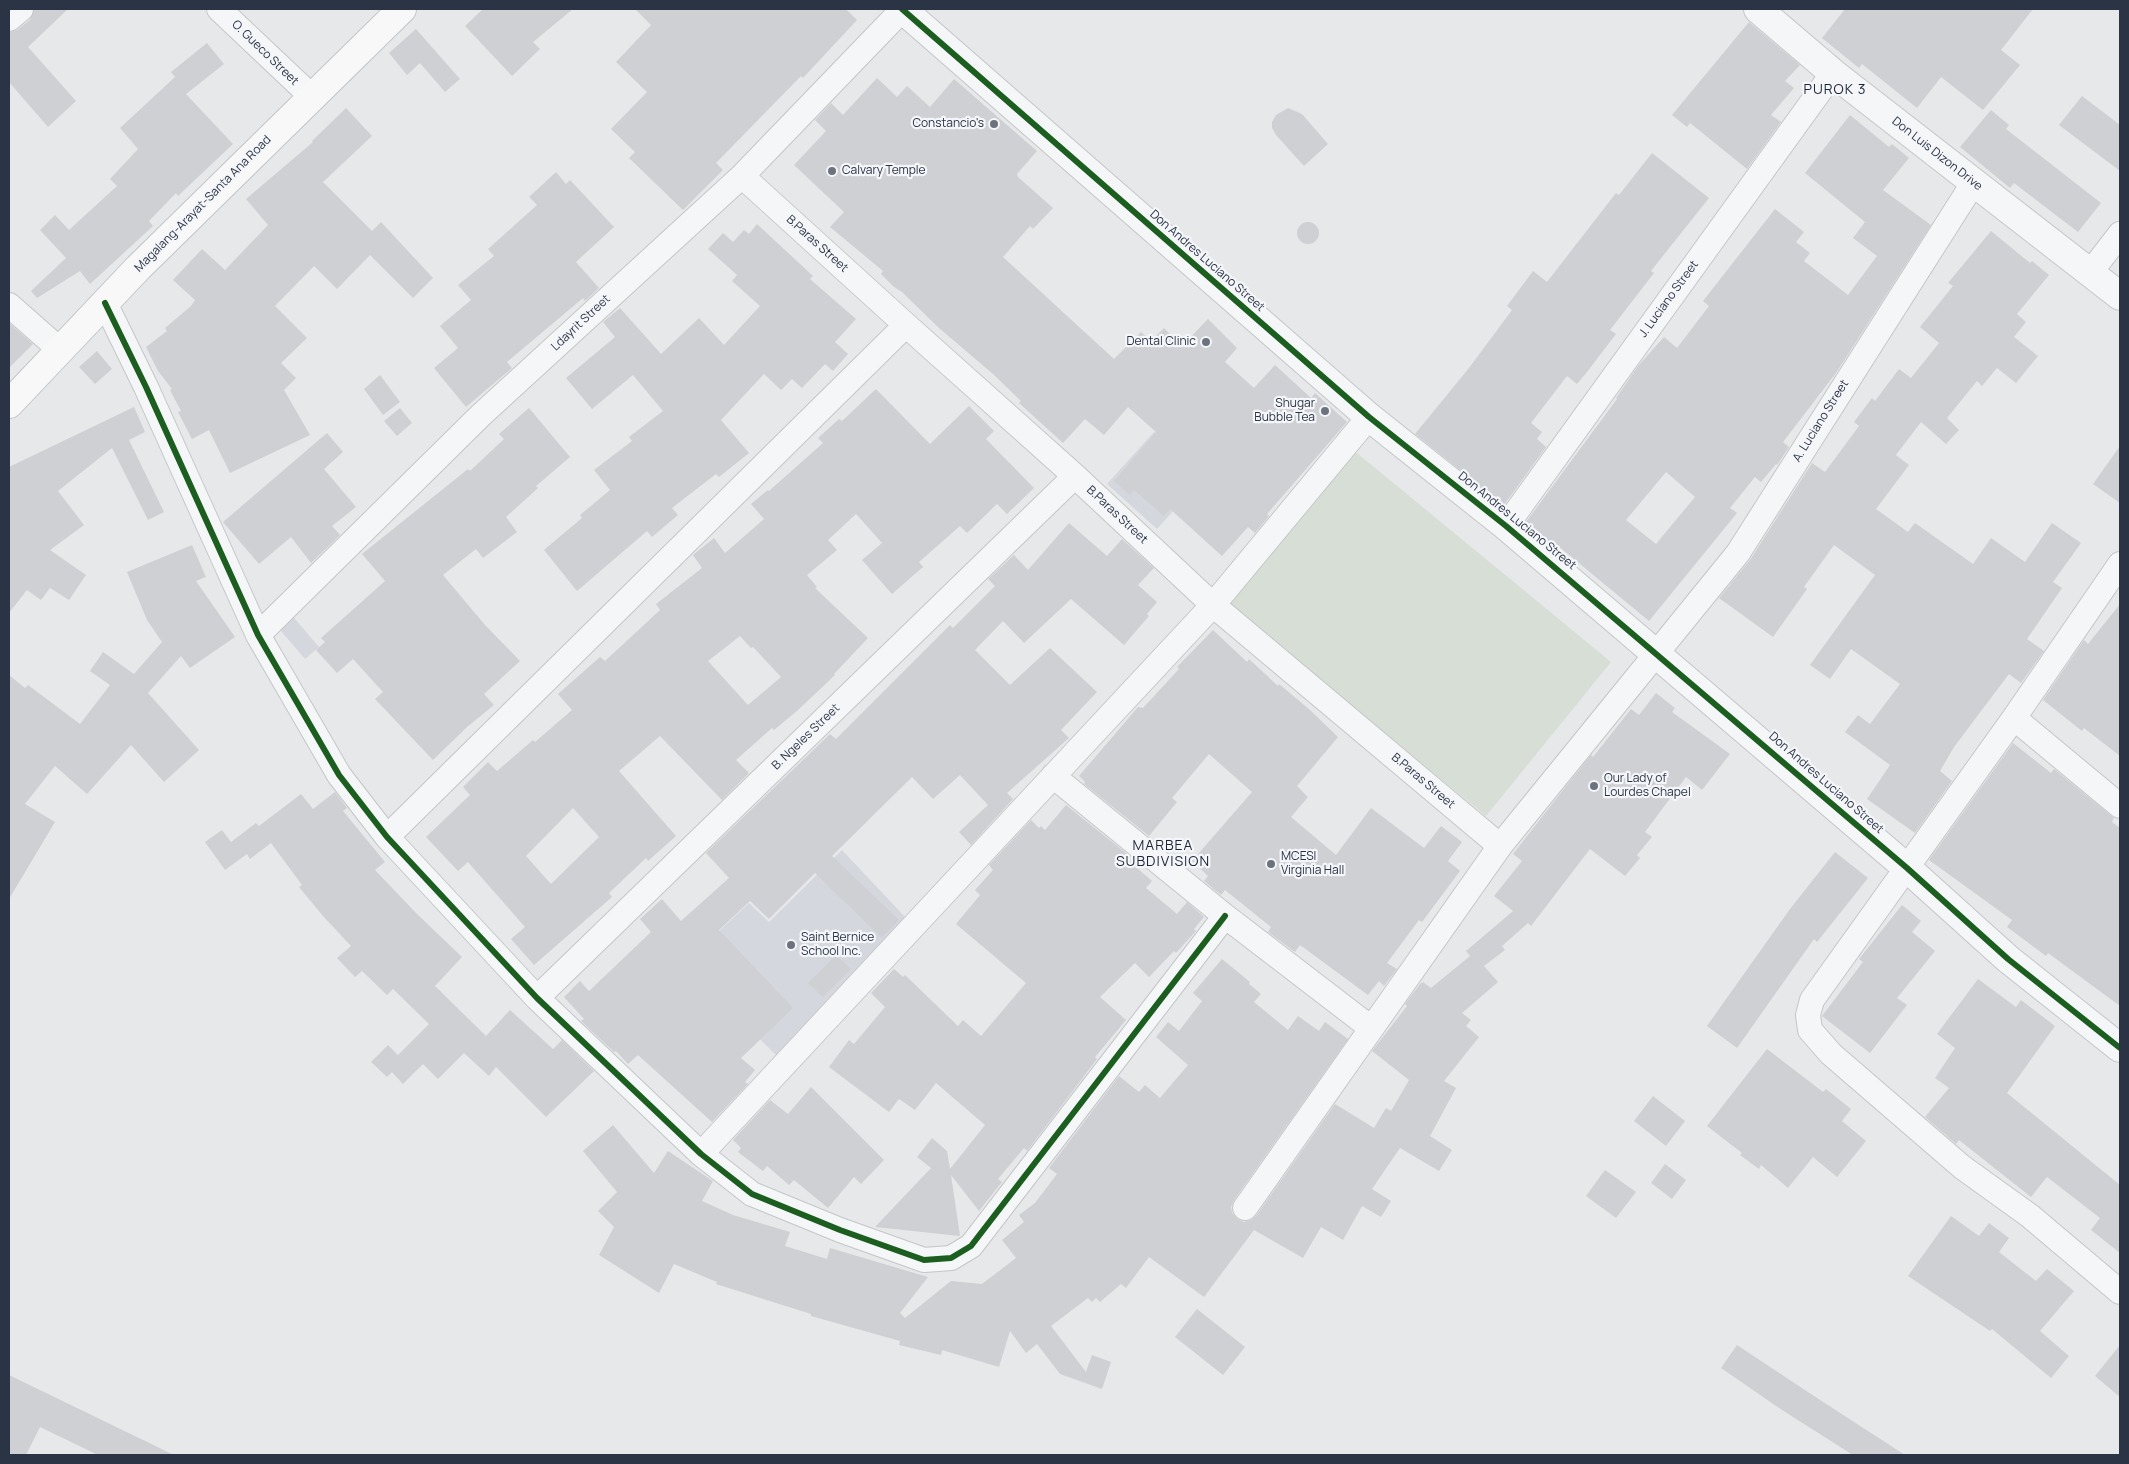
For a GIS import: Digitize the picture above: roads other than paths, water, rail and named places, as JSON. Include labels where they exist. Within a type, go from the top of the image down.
[{"type":"main road","name":"Magalang-Arayat-Santa Ana Road","points":[[9,404],[105,303],[311,96],[402,9]]},
{"type":"street","points":[[9,19],[21,9]]},
{"type":"street","name":"O. Gueco Street","points":[[219,9],[311,96]]},
{"type":"street","name":"Ldayrit Street","points":[[258,635],[481,415],[742,176],[902,9]]},
{"type":"street","name":"Don Andres Luciano Street","points":[[902,9],[1369,417],[1506,526],[1656,652],[1908,868],[2008,959],[2120,1048]]},
{"type":"street","name":"Don Luis Dizon Drive","points":[[1758,9],[1833,73],[2120,296]]},
{"type":"street","name":"J. Luciano Street","points":[[1506,526],[1833,73]]},
{"type":"street","name":"B.Paras Street","points":[[742,176],[1075,476],[1213,605],[1500,846]]},
{"type":"street","name":"A. Luciano Street","points":[[1245,1208],[1500,846],[1738,553],[1974,182]]},
{"type":"street","points":[[2090,273],[2120,234]]},
{"type":"street","points":[[105,303],[146,387],[258,635],[339,775],[387,837],[537,998],[701,1154],[752,1194],[840,1230],[924,1260],[951,1258],[971,1246],[1224,916]]},
{"type":"street","points":[[9,305],[59,350]]},
{"type":"street","points":[[387,837],[906,325]]},
{"type":"street","points":[[701,1154],[1213,605],[1369,417]]},
{"type":"street","name":"B. Ngeles Street","points":[[537,998],[1075,476]]},
{"type":"street","points":[[2120,564],[2014,718],[1812,1000],[1808,1015],[1810,1030],[1832,1054],[1962,1167],[2030,1216],[2120,1292]]},
{"type":"street","points":[[2014,718],[2120,806]]},
{"type":"street","points":[[1053,776],[1224,916],[1371,1028]]},
{"type":"place","name":"Constancio's","points":[[994,124]]},
{"type":"place","name":"Calvary Temple","points":[[832,171]]},
{"type":"place","name":"Dental Clinic","points":[[1206,342]]},
{"type":"place","name":"Shugar Bubble Tea","points":[[1325,411]]},
{"type":"place","name":"Our Lady of Lourdes Chapel","points":[[1594,786]]},
{"type":"place","name":"MCESI Virginia Hall","points":[[1271,864]]},
{"type":"place","name":"Saint Bernice School Inc.","points":[[791,945]]},
{"type":"district","name":"PUROK 3","points":[[1835,90]]},
{"type":"district","name":"MARBEA SUBDIVISION","points":[[1163,854]]}]
